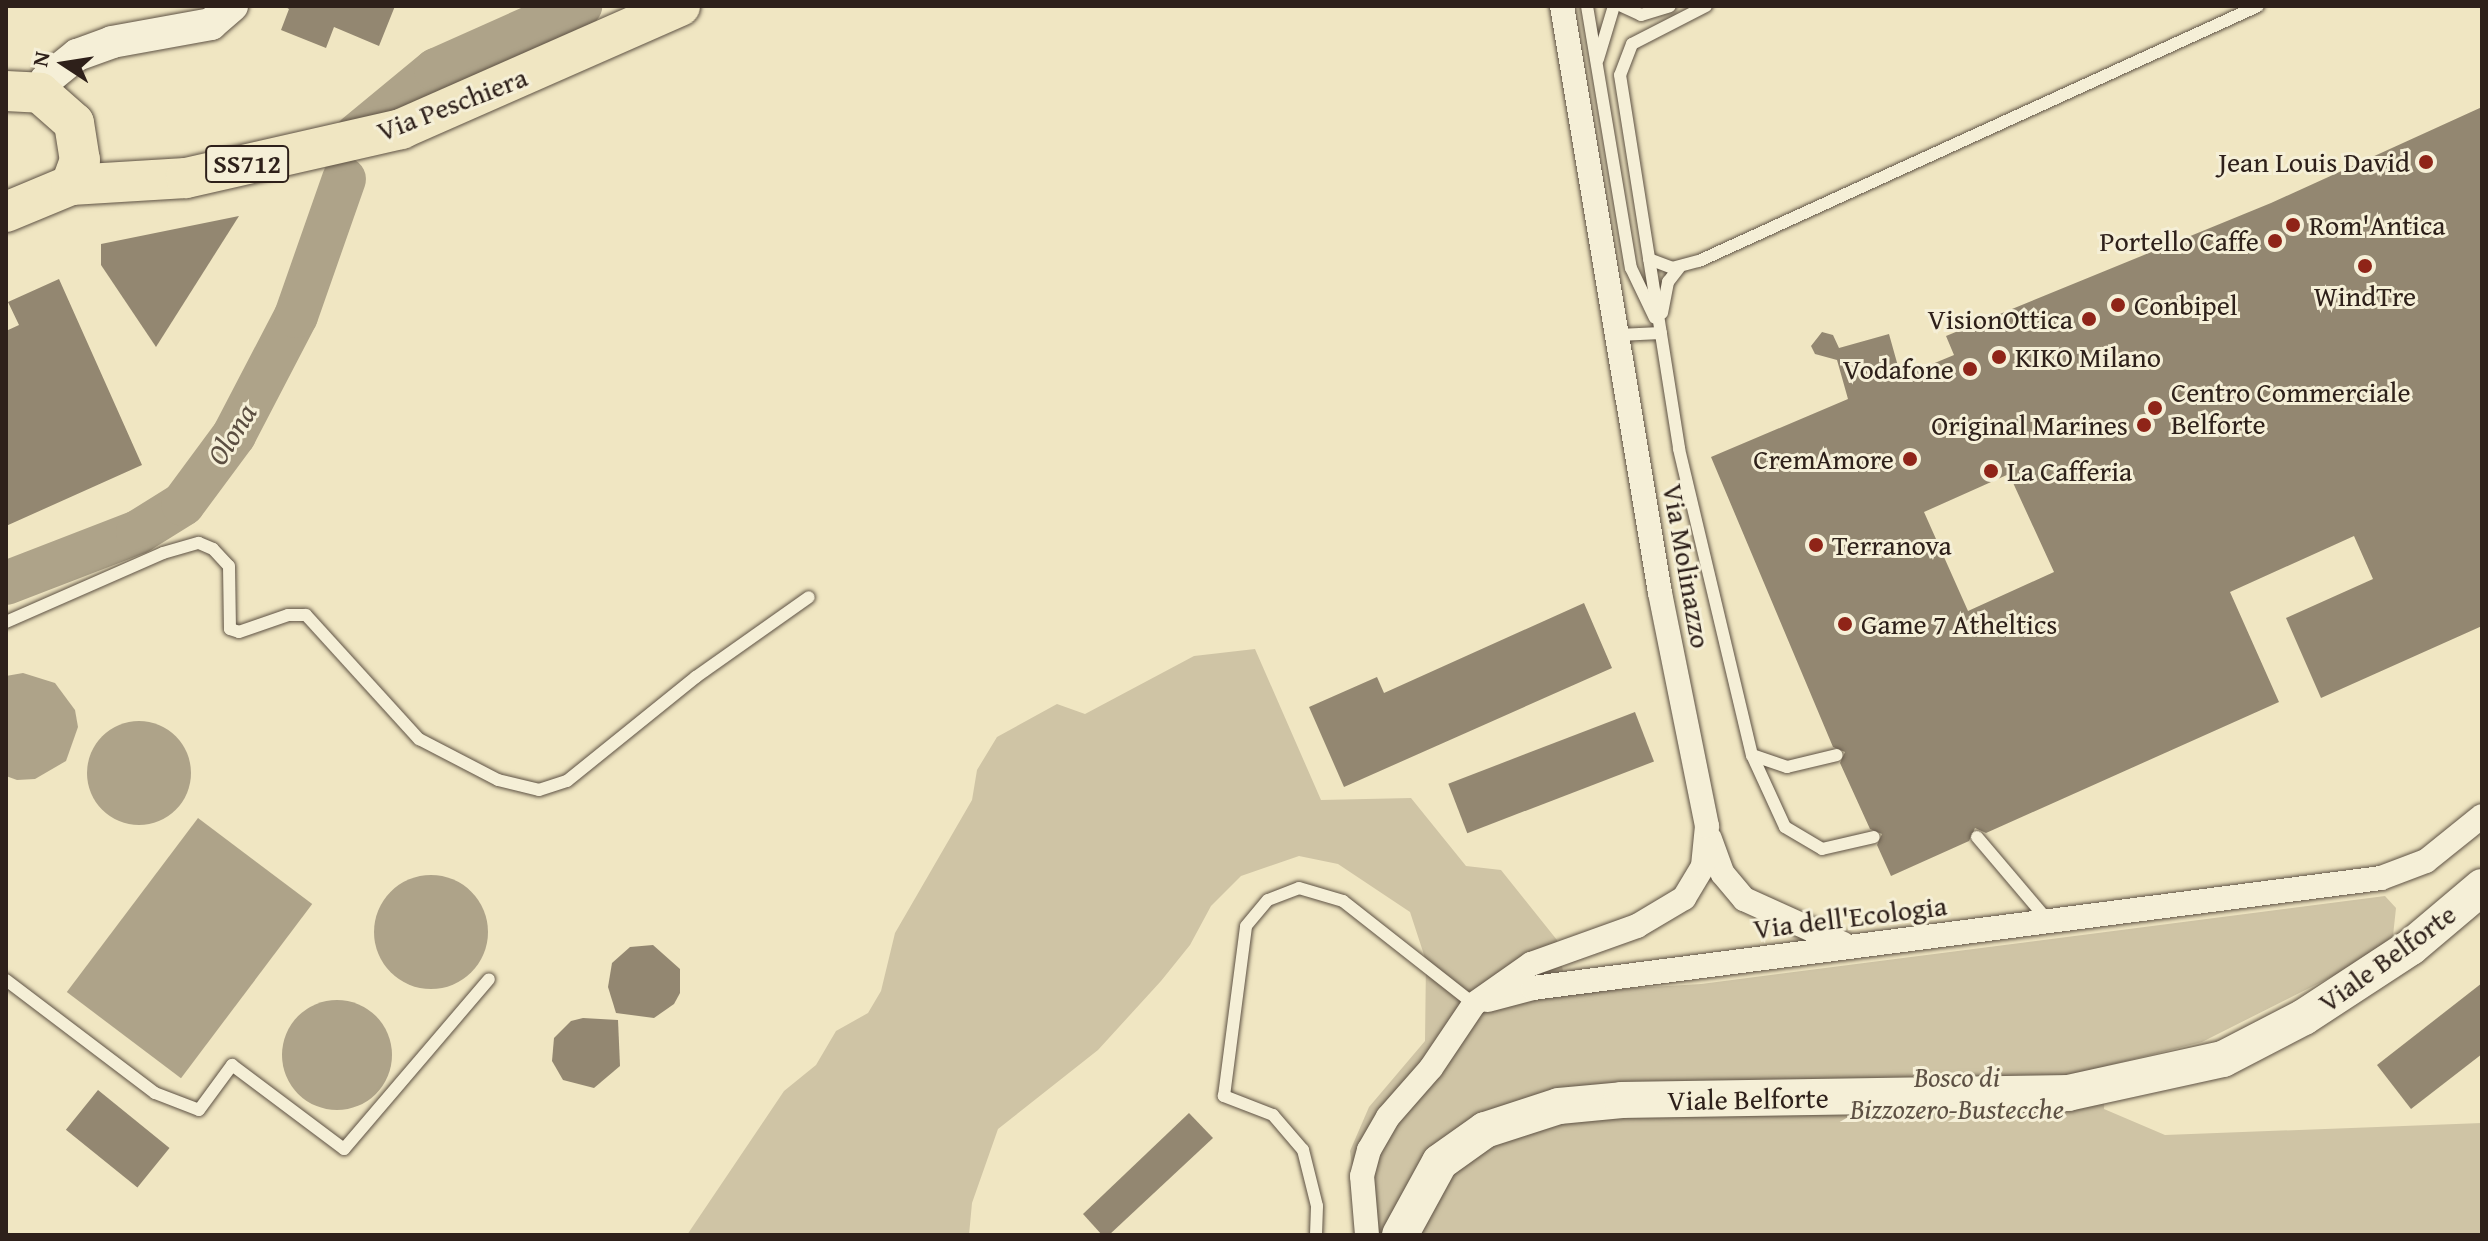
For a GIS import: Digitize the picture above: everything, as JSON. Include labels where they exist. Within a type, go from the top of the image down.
[{"type":"main road","name":"Via Peschiera","points":[[6,212],[71,185],[186,178],[401,129],[680,6]]},
{"type":"main road","points":[[23,92],[74,123],[80,160],[71,185]]},
{"type":"main road","name":"Viale Belforte","points":[[1400,1235],[1440,1162],[1485,1130],[1559,1106],[1622,1100],[2068,1093],[2223,1059],[2304,1017],[2398,956],[2482,887]]},
{"type":"street","points":[[23,92],[46,80],[77,55],[112,42],[211,24],[232,6]]},
{"type":"street","name":"Via Molinazzo","points":[[1474,1004],[1531,964],[1637,926],[1684,898],[1703,866],[1707,826],[1660,593],[1562,6]]},
{"type":"street","name":"Via dell'Ecologia","points":[[1474,1004],[1533,988],[1849,946],[2051,924],[2381,878],[2426,861],[2482,816]]},
{"type":"street","points":[[1707,826],[1723,874],[1744,899],[1849,946]]},
{"type":"street","points":[[1367,1235],[1362,1176],[1369,1150],[1388,1117],[1431,1068],[1474,1004]]},
{"type":"lane","points":[[1587,6],[1635,284],[1660,329]]},
{"type":"lane","points":[[1599,78],[1601,45],[1614,6]]},
{"type":"lane","points":[[1622,6],[1641,15],[1670,6]]},
{"type":"lane","points":[[1706,6],[1644,35],[1624,56],[1620,75],[1688,495],[1752,755],[1785,827],[1797,838],[1832,849],[1874,837]]},
{"type":"lane","points":[[1660,329],[1668,282],[1679,268],[2258,6]]},
{"type":"lane","points":[[1649,259],[1679,268]]},
{"type":"lane","points":[[1618,335],[1660,329]]},
{"type":"lane","points":[[6,622],[163,553],[199,543],[213,549],[229,566],[230,629],[239,632],[288,615],[306,615],[419,739],[498,780],[539,790],[567,781],[696,677],[809,597]]},
{"type":"lane","points":[[1752,755],[1787,767],[1837,755]]},
{"type":"lane","points":[[1977,837],[2051,924]]},
{"type":"lane","points":[[1316,1235],[1317,1206],[1303,1150],[1273,1115],[1224,1096],[1246,926],[1268,900],[1299,888],[1343,901],[1474,1004]]},
{"type":"lane","points":[[6,980],[155,1093],[199,1110],[232,1065],[344,1149],[489,979]]},
{"type":"green space","name":"Bosco di Bizzozero-Bustecche","points":[[1255,649],[1321,800],[1411,798],[1466,866],[1501,870],[1557,940],[1567,992],[1701,984],[2385,896],[2396,908],[2393,936],[2353,966],[2202,1042],[2106,1066],[2104,1109],[2165,1135],[2482,1123],[2482,1235],[1377,1235],[1353,1175],[1350,1151],[1369,1107],[1425,1041],[1426,961],[1410,912],[1338,864],[1299,856],[1241,876],[1211,906],[1190,945],[1161,981],[1098,1050],[998,1129],[972,1203],[969,1235],[687,1235],[784,1091],[816,1065],[836,1031],[868,1013],[881,991],[895,933],[972,800],[977,770],[997,737],[1057,704],[1085,714],[1194,656]]},
{"type":"shaded area","points":[[23,673],[55,683],[75,710],[78,727],[66,761],[35,779],[17,780],[6,776],[6,676]]},
{"type":"shaded area","points":[[139,721],[159,725],[176,736],[187,753],[191,773],[187,793],[176,810],[159,821],[139,825],[119,821],[102,810],[91,793],[87,773],[91,753],[102,736],[119,725]]},
{"type":"shaded area","points":[[198,818],[312,904],[181,1078],[67,992]]},
{"type":"shaded area","points":[[431,875],[453,879],[472,891],[484,910],[488,932],[484,954],[472,973],[453,985],[431,989],[409,985],[390,973],[378,954],[374,932],[378,910],[390,891],[409,879]]},
{"type":"shaded area","points":[[337,1000],[358,1004],[376,1016],[388,1034],[392,1055],[388,1076],[376,1094],[358,1106],[337,1110],[316,1106],[298,1094],[286,1076],[282,1055],[286,1034],[298,1016],[316,1004]]},
{"type":"building","points":[[284,6],[395,6],[379,46],[334,27],[326,48],[281,30],[289,9]]},
{"type":"building","name":"Centro Commerciale Belforte","points":[[2482,107],[2482,626],[2321,698],[2286,618],[2373,579],[2354,536],[2230,592],[2279,702],[1986,833],[1975,828],[1969,841],[1891,876],[1877,845],[1882,834],[1870,829],[1840,763],[1845,752],[1833,747],[1711,457],[1848,399],[1837,360],[1815,354],[1811,346],[1822,332],[1833,335],[1839,348],[1889,334],[1901,377],[1954,355],[1946,336],[2271,203]],"holes":[[[2009,474],[2054,572],[1968,611],[1924,512]]]},
{"type":"building","points":[[239,216],[156,347],[101,265],[101,244]]},
{"type":"building","points":[[59,279],[142,465],[6,526],[6,331],[19,325],[8,302]]},
{"type":"building","points":[[1584,603],[1612,668],[1344,787],[1309,707],[1377,677],[1384,693]]},
{"type":"building","points":[[1635,712],[1654,761],[1467,833],[1448,784]]},
{"type":"building","points":[[653,945],[680,969],[680,993],[674,1004],[654,1018],[616,1013],[608,987],[612,963],[630,947]]},
{"type":"building","points":[[2482,983],[2482,1054],[2411,1109],[2377,1065]]},
{"type":"building","points":[[583,1018],[618,1020],[620,1066],[594,1088],[563,1080],[552,1061],[554,1038],[571,1021]]},
{"type":"building","points":[[98,1090],[169,1148],[137,1188],[66,1130]]},
{"type":"building","points":[[1189,1113],[1213,1138],[1109,1235],[1102,1235],[1083,1214]]},
{"type":"waterway","name":"Olona","points":[[356,136],[436,70],[580,6]]},
{"type":"waterway","name":"Olona","points":[[6,583],[138,532],[183,504],[234,435],[296,316],[344,179]]},
{"type":"place","name":"Jean Louis David","points":[[2426,162]]},
{"type":"place","name":"Rom'Antica","points":[[2293,225]]},
{"type":"place","name":"Portello Caffe","points":[[2275,241]]},
{"type":"place","name":"WindTre","points":[[2365,266]]},
{"type":"place","name":"Conbipel","points":[[2118,305]]},
{"type":"place","name":"VisionOttica","points":[[2089,319]]},
{"type":"place","name":"KIKO Milano","points":[[1999,357]]},
{"type":"place","name":"Vodafone","points":[[1970,369]]},
{"type":"place","name":"Centro Commerciale Belforte","points":[[2155,408]]},
{"type":"place","name":"Original Marines","points":[[2144,425]]},
{"type":"place","name":"CremAmore","points":[[1910,459]]},
{"type":"place","name":"La Cafferia","points":[[1991,471]]},
{"type":"place","name":"Terranova","points":[[1816,545]]},
{"type":"place","name":"Game 7 Atheltics","points":[[1845,624]]}]
